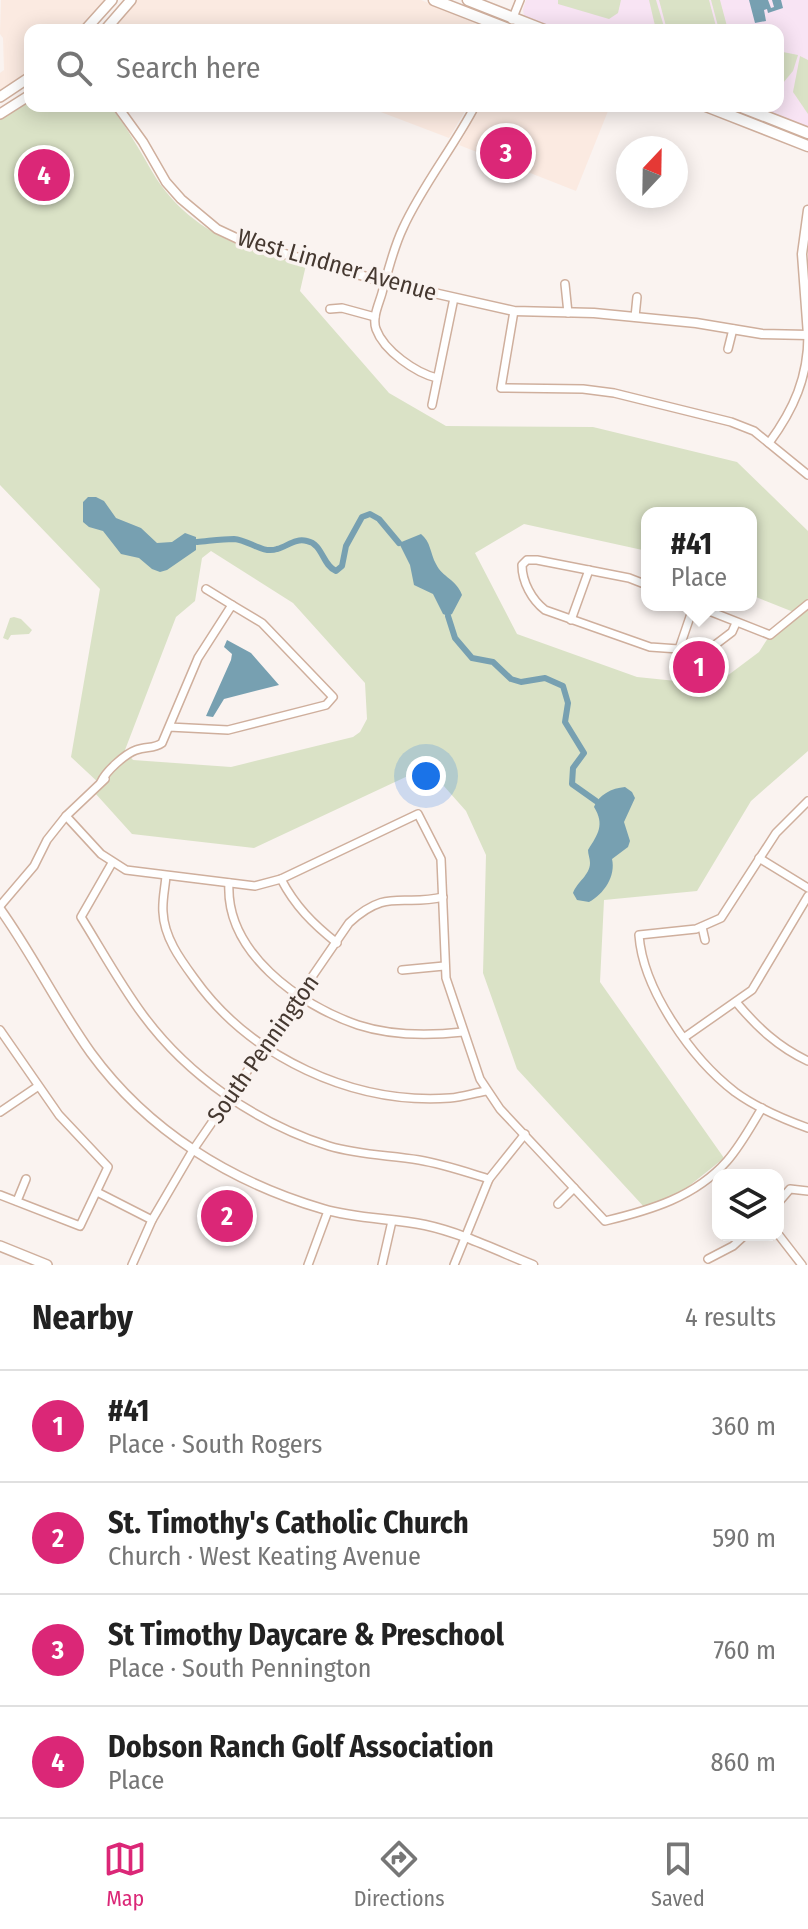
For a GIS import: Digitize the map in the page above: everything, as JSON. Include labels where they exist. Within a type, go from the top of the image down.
[{"type":"main road","points":[[90,24],[112,0]]},
{"type":"main road","points":[[110,24],[131,0]]},
{"type":"main road","points":[[434,0],[494,24]]},
{"type":"main road","points":[[468,0],[528,24]]},
{"type":"main road","points":[[0,97],[24,81]]},
{"type":"main road","points":[[0,114],[24,99]]},
{"type":"main road","points":[[721,112],[808,146]]},
{"type":"main road","points":[[754,112],[808,133]]},
{"type":"main road","points":[[0,1246],[47,1265]]},
{"type":"street","points":[[511,24],[520,0]]},
{"type":"street","name":"West Lindner Avenue","points":[[122,112],[166,182],[188,207],[217,229],[261,248],[385,282],[514,311],[635,317],[762,334],[808,335]]},
{"type":"street","points":[[437,378],[406,364],[376,329],[375,317],[404,225],[471,112]]},
{"type":"street","points":[[769,443],[795,403],[807,358],[802,254],[808,210]]},
{"type":"street","points":[[565,284],[568,313]]},
{"type":"street","points":[[635,317],[637,297]]},
{"type":"street","points":[[432,405],[454,298]]},
{"type":"street","points":[[330,309],[342,308],[375,317]]},
{"type":"street","points":[[514,311],[501,388],[583,389],[614,393],[731,422],[754,431],[808,475]]},
{"type":"street","points":[[728,349],[733,329]]},
{"type":"street","points":[[641,583],[537,560],[527,560],[522,565],[522,575],[535,602],[545,610],[650,647],[707,651],[732,632],[736,623]]},
{"type":"street","points":[[571,620],[589,570]]},
{"type":"street","points":[[169,727],[228,730],[326,705],[333,697],[262,623],[206,589]]},
{"type":"street","points":[[708,611],[770,635],[808,604]]},
{"type":"street","points":[[232,605],[198,658],[161,745],[138,749],[105,774],[47,840],[34,866],[0,908],[91,1053],[139,1107],[193,1150],[252,1184],[328,1211],[427,1225],[533,1265]]},
{"type":"street","points":[[679,649],[692,611]]},
{"type":"street","points":[[808,801],[776,833],[721,918],[702,927],[639,935],[641,957],[659,1002],[712,1071],[735,1092],[781,1119],[808,1128]]},
{"type":"street","points":[[66,816],[112,863],[126,870],[255,886],[281,879],[418,814],[438,849],[443,873],[444,966],[463,1032],[486,1091],[500,1109],[605,1221],[661,1207],[712,1178]]},
{"type":"street","points":[[759,858],[808,888]]},
{"type":"street","points":[[112,863],[81,917],[143,1015],[179,1056],[229,1099],[279,1126],[328,1145],[368,1155],[418,1160],[489,1179]]},
{"type":"street","points":[[166,876],[163,913],[169,939],[181,961],[229,1018],[265,1047],[324,1077],[383,1094],[451,1098],[486,1091]]},
{"type":"street","points":[[281,879],[297,906],[314,925],[337,943]]},
{"type":"street","points":[[229,883],[229,908],[237,930],[252,953],[300,996],[359,1025],[394,1033],[430,1035],[463,1032]]},
{"type":"street","points":[[685,1037],[752,990],[808,896]]},
{"type":"street","name":"South Pennington","points":[[132,1265],[152,1220],[193,1150],[349,923],[364,909],[381,902],[443,897]]},
{"type":"street","points":[[702,927],[705,940]]},
{"type":"street","points":[[402,970],[444,966]]},
{"type":"street","points":[[736,1002],[765,1034],[787,1051],[808,1061]]},
{"type":"street","points":[[0,1030],[59,1115],[108,1167],[80,1226],[0,1195]]},
{"type":"street","points":[[0,1112],[37,1087]]},
{"type":"street","points":[[723,1169],[762,1108]]},
{"type":"street","points":[[454,1265],[489,1179],[525,1134]]},
{"type":"street","points":[[17,1201],[26,1179]]},
{"type":"street","points":[[558,1204],[574,1188]]},
{"type":"street","points":[[784,1196],[790,1189],[808,1191]]},
{"type":"street","points":[[97,1192],[152,1220]]},
{"type":"street","points":[[308,1265],[328,1211]]},
{"type":"street","points":[[382,1265],[392,1221]]},
{"type":"street","points":[[708,1259],[738,1241]]},
{"type":"street","points":[[783,1241],[802,1265]]},
{"type":"shaded area","points":[[1,0],[105,0],[83,24],[24,24],[24,75],[0,91],[0,73],[4,70],[3,38],[0,34]]},
{"type":"shaded area","points":[[137,0],[421,0],[482,24],[116,24]]},
{"type":"shaded area","points":[[526,0],[808,0],[808,128],[767,112],[784,112],[784,24],[542,24],[524,17]]},
{"type":"shaded area","points":[[381,112],[464,112],[449,138]]},
{"type":"shaded area","points":[[477,112],[608,112],[576,191],[459,145]]},
{"type":"green space","points":[[558,0],[621,0],[618,13],[609,19],[558,4]]},
{"type":"green space","points":[[649,0],[656,0],[663,24],[655,24]]},
{"type":"green space","points":[[659,0],[709,0],[715,24],[665,24]]},
{"type":"green space","points":[[711,0],[720,0],[726,24],[717,24]]},
{"type":"green space","points":[[784,52],[798,55],[793,71],[784,82]]},
{"type":"green space","points":[[800,56],[808,60],[808,114],[793,92]]},
{"type":"green space","points":[[24,104],[24,112],[114,112],[156,178],[186,213],[203,226],[242,246],[306,265],[300,291],[389,393],[446,426],[593,427],[737,462],[808,531],[808,751],[751,801],[697,891],[604,900],[600,982],[724,1158],[679,1194],[645,1208],[517,1069],[483,973],[486,855],[466,811],[427,767],[254,848],[132,834],[95,793],[101,785],[71,757],[100,589],[0,485],[0,119]],"holes":[[[641,507],[757,507],[757,597],[796,613],[770,635],[759,652],[715,685],[637,677],[517,634],[475,553],[524,524],[641,550]],[[211,551],[293,603],[365,683],[367,719],[360,732],[353,737],[231,767],[133,760],[125,750],[176,617],[195,601],[202,558]]]},
{"type":"green space","points":[[10,618],[21,619],[32,630],[29,634],[11,635],[8,640],[3,638]]},
{"type":"water","points":[[749,0],[768,0],[771,8],[774,7],[772,0],[781,0],[783,8],[768,13],[767,9],[764,10],[766,21],[755,23]]},
{"type":"water","points":[[88,497],[104,501],[116,518],[141,528],[157,543],[172,542],[185,533],[196,537],[196,550],[160,572],[139,558],[121,554],[103,531],[83,522],[83,502]]},
{"type":"water","points":[[421,534],[439,568],[462,595],[448,616],[443,614],[433,594],[414,585],[410,565],[399,543]]},
{"type":"water","points":[[227,640],[251,653],[279,685],[224,699],[213,717],[206,716],[231,660],[232,654],[224,647]]},
{"type":"water","points":[[625,787],[635,798],[624,822],[630,841],[628,847],[612,859],[608,884],[599,894],[589,902],[577,900],[573,893],[588,871],[588,850],[599,829],[594,807],[606,793]]},
{"type":"waterway","points":[[197,542],[234,539],[271,550],[303,540],[316,546],[336,571],[342,566],[346,546],[362,517],[370,514],[379,519],[399,543]]},
{"type":"waterway","points":[[448,616],[455,638],[472,658],[493,662],[511,679],[521,682],[545,678],[563,686],[568,703],[565,722],[584,753],[573,768],[572,784],[596,801]]},
{"type":"place","name":"St Timothy Daycare & Preschool","points":[[506,153]]},
{"type":"place","name":"Dobson Ranch Golf Association","points":[[44,175]]},
{"type":"place","name":"#41","points":[[699,667]]},
{"type":"place","name":"St. Timothy's Catholic Church","points":[[227,1216]]}]
